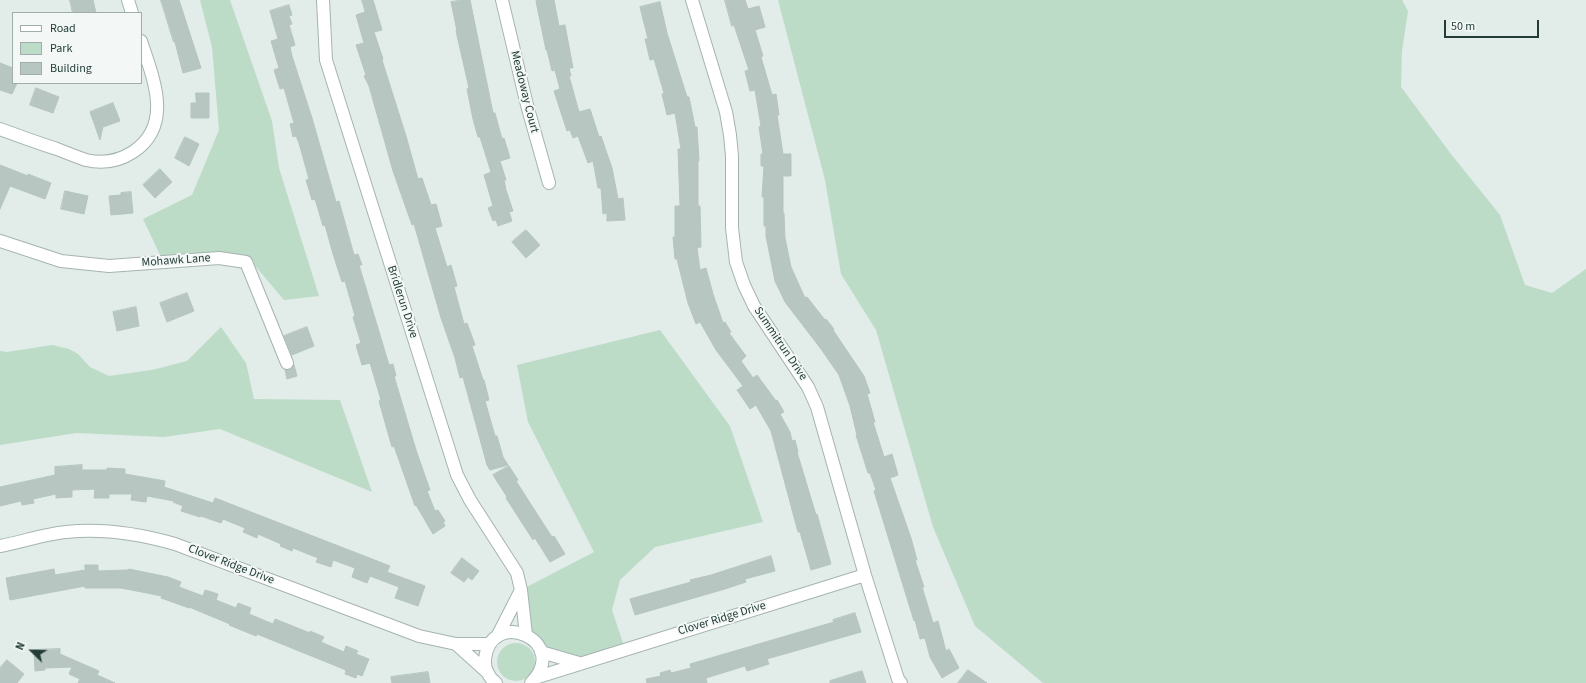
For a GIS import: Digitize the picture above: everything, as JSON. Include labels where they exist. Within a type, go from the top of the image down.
[{"type":"street","points":[[128,0],[132,12]]},
{"type":"street","name":"Bridlerun Drive","points":[[323,0],[326,60],[457,475],[470,500],[517,573],[521,590],[526,634]]},
{"type":"street","name":"Meadoway Court","points":[[502,0],[526,104],[549,183]]},
{"type":"street","name":"Summitrun Drive","points":[[692,0],[726,112],[730,135],[732,156],[732,228],[736,262],[744,285],[754,306],[808,387],[817,407],[865,575],[898,679],[901,683]]},
{"type":"street","points":[[0,129],[87,160],[102,162],[117,160],[129,154],[139,147],[147,138],[154,126],[157,115],[158,103],[154,82],[142,44]]},
{"type":"street","name":"Mohawk Lane","points":[[0,242],[61,261],[109,266],[219,258],[246,262],[287,363]]},
{"type":"street","name":"Clover Ridge Drive","points":[[0,546],[65,532],[97,531],[151,537],[175,544],[419,636],[456,644],[494,640],[506,633],[516,632],[526,634]]},
{"type":"street","name":"Clover Ridge Drive","points":[[534,680],[579,663],[865,575]]},
{"type":"street","points":[[494,640],[521,590]]},
{"type":"street","points":[[526,634],[536,643],[541,652],[579,663]]},
{"type":"street","name":"Clover Ridge Drive","points":[[492,680],[485,662],[486,652],[494,640]]},
{"type":"street","name":"Clover Ridge Drive","points":[[456,644],[492,680]]},
{"type":"street","name":"Clover Ridge Drive","points":[[534,680],[542,662],[541,652]]},
{"type":"green space","points":[[200,0],[230,0],[272,121],[279,168],[319,296],[284,300],[246,255],[161,257],[143,219],[192,195],[219,130],[212,47]]},
{"type":"green space","points":[[778,0],[1402,0],[1408,11],[1402,51],[1401,87],[1451,154],[1500,215],[1525,285],[1552,293],[1586,269],[1586,683],[1043,683],[975,626],[933,527],[876,330],[841,274],[825,180]]},
{"type":"green space","points":[[221,327],[246,363],[254,399],[340,400],[372,492],[220,429],[164,437],[76,433],[0,445],[0,351],[7,352],[52,345],[69,349],[78,354],[90,367],[109,376],[152,370],[187,361]]},
{"type":"green space","points":[[660,330],[730,426],[763,522],[655,547],[620,580],[612,610],[625,649],[579,663],[541,652],[526,635],[521,590],[594,552],[528,422],[517,365]]},
{"type":"green space","points":[[512,643],[520,643],[527,646],[532,651],[535,662],[532,673],[527,678],[520,681],[512,681],[505,678],[500,673],[497,666],[497,658],[500,651],[505,646]]},
{"type":"building","points":[[70,0],[93,0],[96,12],[73,12]]},
{"type":"building","points":[[161,0],[179,0],[201,68],[183,73],[175,42]]},
{"type":"building","points":[[362,0],[373,0],[382,30],[374,32],[383,59],[382,60],[418,179],[422,178],[431,205],[436,204],[442,226],[435,228],[447,267],[451,265],[457,286],[454,287],[464,324],[467,323],[475,345],[472,346],[484,380],[489,400],[485,401],[495,436],[497,436],[503,457],[508,465],[490,470],[487,465],[463,377],[460,378],[414,224],[412,225],[393,171],[356,45],[364,43],[356,15],[365,12]]},
{"type":"building","points":[[470,0],[493,113],[495,113],[502,139],[504,138],[510,158],[500,161],[506,180],[504,180],[506,190],[513,211],[509,212],[512,221],[498,226],[496,220],[493,221],[488,208],[493,206],[484,175],[491,172],[473,119],[467,89],[469,88],[451,2]]},
{"type":"building","points":[[554,0],[559,26],[565,25],[573,68],[569,68],[571,76],[569,76],[579,112],[590,109],[599,137],[601,136],[612,168],[618,199],[623,198],[625,220],[607,221],[607,213],[603,214],[601,188],[598,188],[593,161],[588,163],[578,136],[573,138],[570,130],[567,131],[554,91],[560,89],[555,70],[552,71],[546,50],[536,1]]},
{"type":"building","points":[[725,0],[745,0],[748,9],[759,6],[765,27],[755,30],[772,95],[776,94],[779,115],[777,115],[783,154],[791,154],[791,176],[783,176],[783,213],[785,238],[791,267],[805,298],[807,297],[834,329],[833,330],[864,376],[870,393],[867,394],[875,422],[873,422],[884,457],[892,454],[898,475],[890,478],[911,538],[917,560],[915,560],[924,587],[922,587],[933,623],[938,621],[946,651],[949,649],[959,668],[942,678],[930,657],[925,638],[920,639],[874,491],[876,490],[870,473],[868,473],[856,435],[850,406],[839,375],[785,302],[775,281],[766,236],[766,226],[764,226],[764,197],[762,197],[764,166],[761,166],[761,154],[763,154],[759,127],[761,126],[755,90],[750,91],[745,71],[749,70],[734,25],[732,26]]},
{"type":"building","points":[[660,2],[667,33],[687,97],[689,97],[695,127],[697,127],[699,161],[698,206],[700,206],[701,247],[697,248],[700,270],[706,268],[723,323],[725,322],[731,332],[729,333],[746,356],[741,361],[753,378],[757,375],[776,401],[777,400],[784,412],[780,414],[790,432],[792,441],[795,440],[797,452],[831,564],[811,570],[800,532],[798,532],[771,431],[756,405],[750,409],[737,390],[743,386],[716,350],[700,322],[696,324],[688,303],[677,259],[675,259],[673,237],[675,237],[675,206],[680,206],[678,149],[681,149],[675,113],[667,115],[662,94],[664,93],[654,59],[650,60],[645,39],[648,39],[640,7]]},
{"type":"building","points":[[289,5],[292,15],[289,16],[292,24],[289,25],[295,45],[290,47],[292,56],[312,118],[336,202],[339,201],[354,255],[358,254],[362,265],[359,265],[389,365],[393,364],[396,376],[394,376],[416,450],[430,490],[427,491],[435,511],[438,510],[445,521],[443,522],[445,526],[433,534],[416,505],[415,506],[394,446],[392,447],[379,401],[381,400],[370,363],[362,365],[356,345],[361,343],[353,317],[355,316],[345,281],[342,282],[325,225],[323,226],[315,199],[312,200],[306,180],[309,179],[299,143],[296,136],[293,137],[290,124],[294,123],[284,88],[280,89],[274,70],[279,68],[271,41],[278,39],[270,11]]},
{"type":"building","points":[[0,63],[12,68],[12,84],[17,84],[12,94],[0,90]]},
{"type":"building","points":[[36,88],[59,97],[53,113],[30,105]]},
{"type":"building","points":[[196,93],[209,93],[209,118],[191,118],[191,103],[196,103]]},
{"type":"building","points":[[113,103],[120,121],[103,126],[100,140],[90,112]]},
{"type":"building","points":[[185,137],[199,144],[189,166],[175,158]]},
{"type":"building","points":[[0,165],[51,183],[45,199],[10,186],[0,209]]},
{"type":"building","points":[[160,169],[172,182],[155,198],[143,185]]},
{"type":"building","points":[[65,191],[88,196],[84,214],[61,209]]},
{"type":"building","points":[[131,192],[133,213],[111,215],[109,196]]},
{"type":"building","points":[[526,230],[540,245],[526,258],[512,242]]},
{"type":"building","points":[[187,293],[194,311],[167,322],[160,303]]},
{"type":"building","points":[[136,307],[139,326],[117,331],[113,312]]},
{"type":"building","points":[[307,327],[314,346],[292,355],[284,336]]},
{"type":"building","points":[[294,365],[297,376],[287,379],[285,370],[290,370]]},
{"type":"building","points":[[82,465],[82,470],[107,470],[107,468],[125,469],[125,474],[165,481],[164,487],[213,503],[215,498],[390,566],[387,572],[425,586],[418,606],[395,598],[399,587],[370,576],[367,583],[352,577],[355,568],[333,560],[331,567],[316,562],[318,558],[293,548],[292,551],[280,546],[281,544],[258,534],[257,538],[243,532],[245,528],[223,519],[221,523],[181,511],[183,506],[173,502],[174,501],[147,496],[146,502],[131,500],[132,494],[109,494],[109,498],[94,498],[95,489],[72,490],[72,497],[56,498],[56,494],[33,499],[34,503],[22,505],[21,501],[0,506],[0,487],[55,475],[55,467]]},
{"type":"building","points":[[509,466],[518,480],[516,481],[552,537],[554,536],[565,554],[550,562],[535,538],[533,540],[493,475]]},
{"type":"building","points":[[771,556],[775,571],[745,579],[746,582],[725,589],[635,615],[630,599],[691,582],[690,580]]},
{"type":"building","points":[[462,558],[479,571],[472,580],[468,577],[464,582],[451,573]]},
{"type":"building","points":[[85,565],[98,565],[98,571],[129,569],[168,577],[181,582],[179,587],[203,596],[205,590],[218,594],[216,600],[236,608],[238,603],[251,608],[249,614],[273,624],[275,619],[310,633],[310,631],[324,637],[321,642],[344,652],[346,646],[358,651],[356,654],[369,659],[362,676],[357,674],[356,678],[345,674],[346,670],[257,634],[256,636],[189,607],[161,598],[162,596],[121,588],[85,588],[85,586],[10,600],[6,578],[54,569],[55,575],[85,570]]},
{"type":"building","points":[[855,613],[861,632],[767,659],[769,664],[747,671],[745,666],[706,678],[707,683],[647,683],[646,679],[661,676],[660,673],[670,670],[671,673],[691,668],[690,664],[834,622],[833,620]]},
{"type":"building","points":[[60,649],[60,654],[99,671],[97,675],[115,683],[78,683],[80,679],[69,674],[72,667],[45,668],[45,670],[35,671],[34,650]]},
{"type":"building","points":[[7,660],[24,674],[17,683],[0,683],[0,668]]},
{"type":"building","points":[[968,670],[987,683],[958,683]]},
{"type":"building","points":[[862,671],[866,683],[830,683],[830,681]]},
{"type":"building","points":[[428,672],[430,683],[392,683],[391,677]]}]
